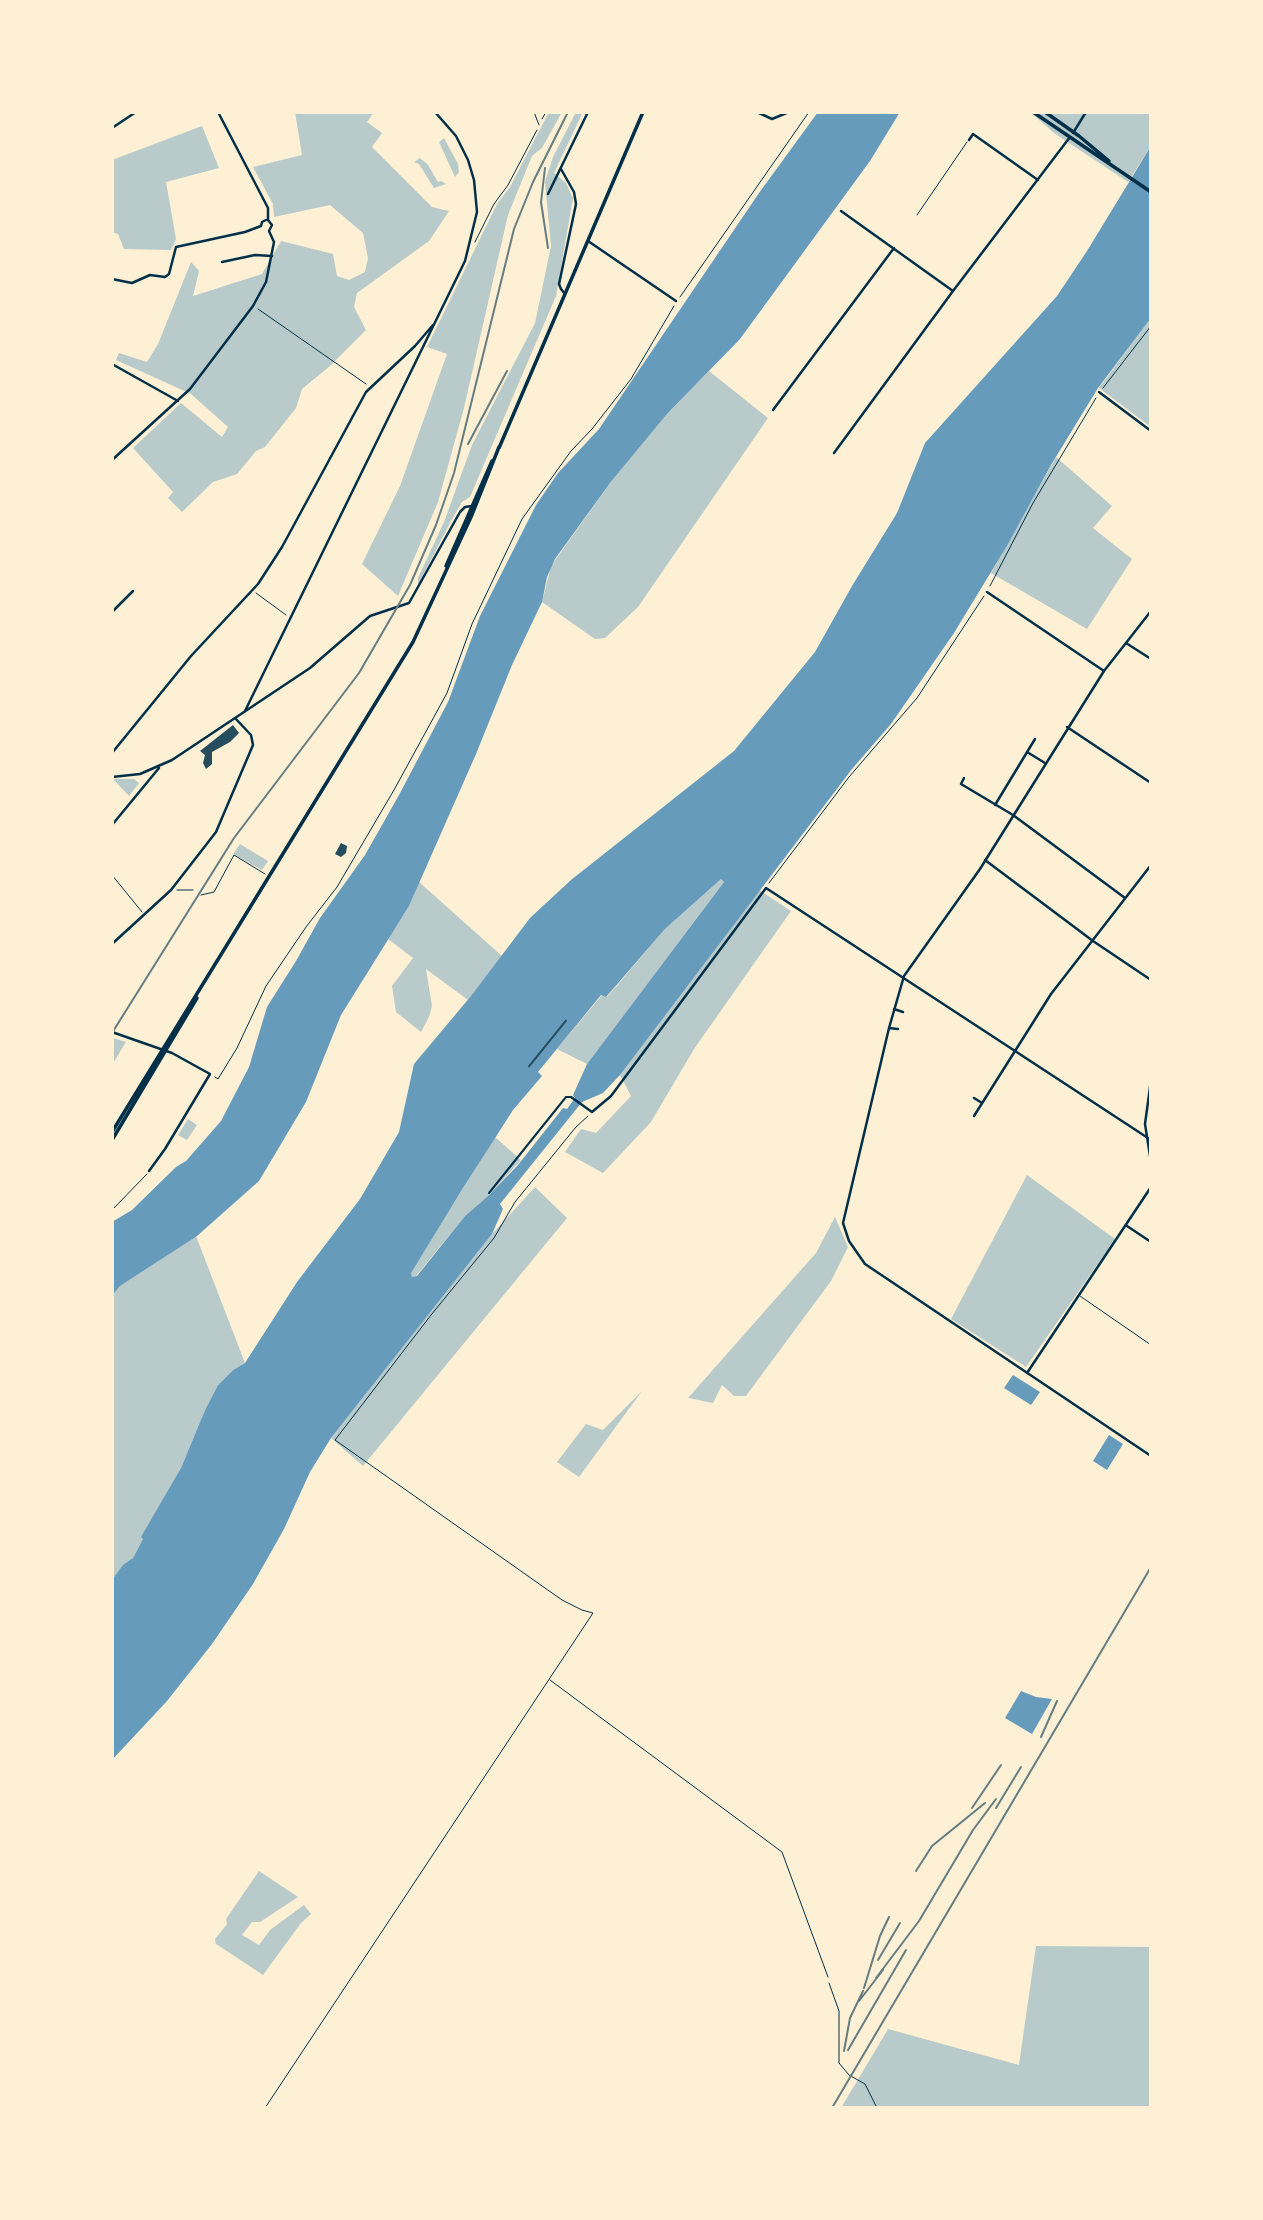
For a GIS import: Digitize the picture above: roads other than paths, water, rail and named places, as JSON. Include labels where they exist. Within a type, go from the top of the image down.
[{"type":"main road","points":[[1033,112],[1151,192]]},
{"type":"main road","points":[[1045,112],[1121,172]]},
{"type":"main road","points":[[112,1140],[413,642],[643,113]]},
{"type":"main road","points":[[112,1132],[165,1050]]},
{"type":"street","points":[[112,128],[136,112]]},
{"type":"street","points":[[112,460],[190,389],[253,306],[266,282],[274,242],[270,230],[272,225],[268,220],[269,210],[218,112]]},
{"type":"street","points":[[245,711],[465,261],[476,220],[474,180],[456,136],[435,112]]},
{"type":"street","points":[[548,194],[588,112]]},
{"type":"street","points":[[757,112],[772,119],[789,112]]},
{"type":"street","points":[[834,453],[953,290],[1070,138],[1086,112]]},
{"type":"street","points":[[969,140],[973,134],[1038,180]]},
{"type":"street","points":[[561,169],[574,192],[576,204],[561,275],[560,287],[565,294]]},
{"type":"street","points":[[841,212],[953,290]]},
{"type":"street","points":[[112,279],[132,283],[150,275],[165,277],[169,274],[176,247],[261,226],[262,222],[268,220]]},
{"type":"street","points":[[261,226],[264,231],[270,230]]},
{"type":"street","points":[[588,241],[676,301]]},
{"type":"street","points":[[774,410],[894,248]]},
{"type":"street","points":[[222,262],[255,255],[272,256]]},
{"type":"street","points":[[561,275],[571,280]]},
{"type":"street","points":[[112,752],[207,638],[253,590],[274,560],[358,405],[371,387],[415,346],[437,319]]},
{"type":"street","points":[[112,364],[178,401]]},
{"type":"street","points":[[1100,392],[1151,431]]},
{"type":"street","points":[[112,778],[136,775],[159,767],[321,660],[370,616],[412,601],[460,512],[465,507],[473,507]]},
{"type":"street","points":[[112,612],[133,591]]},
{"type":"street","points":[[987,592],[1104,671]]},
{"type":"street","points":[[1151,611],[1104,671],[985,860],[904,976],[843,1223],[849,1241],[865,1264],[1151,1456]]},
{"type":"street","points":[[1126,643],[1151,659]]},
{"type":"street","points":[[112,944],[171,890],[216,832],[251,752],[253,738],[234,718]]},
{"type":"street","points":[[1067,727],[1151,783]]},
{"type":"street","points":[[995,805],[1035,738]]},
{"type":"street","points":[[1027,752],[1045,763]]},
{"type":"street","points":[[112,825],[159,767]]},
{"type":"street","points":[[964,778],[961,784],[1013,815],[1125,898]]},
{"type":"street","points":[[985,860],[1093,941],[1151,980]]},
{"type":"street","points":[[974,1116],[1051,995],[1151,865]]},
{"type":"street","points":[[489,1193],[566,1097],[571,1097],[592,1112],[611,1096],[766,888],[1150,1139]]},
{"type":"street","points":[[894,1009],[903,1012]]},
{"type":"street","points":[[889,1028],[898,1029]]},
{"type":"street","points":[[112,1032],[165,1050],[210,1074],[149,1171]]},
{"type":"street","points":[[1151,1080],[1145,1111],[1151,1162]]},
{"type":"street","points":[[974,1098],[982,1104]]},
{"type":"street","points":[[1027,1373],[1151,1187]]},
{"type":"street","points":[[1127,1226],[1151,1242]]},
{"type":"lane","points":[[534,112],[539,125]]},
{"type":"lane","points":[[918,215],[969,140]]},
{"type":"lane","points":[[1080,1296],[1151,1345]]},
{"type":"lane","points":[[829,1983],[840,2018],[839,2063],[849,2075],[865,2084],[877,2108]]},
{"type":"water","points":[[818,112],[900,112],[870,161],[740,339],[667,414],[610,483],[555,559],[547,577],[542,602],[512,665],[409,906],[341,1015],[306,1102],[259,1181],[197,1236],[120,1286],[112,1296],[112,1222],[132,1210],[176,1167],[186,1161],[221,1121],[249,1067],[267,1007],[320,918],[365,855],[448,702],[480,616],[536,505],[558,473],[599,429],[759,193]]},
{"type":"water","points":[[1151,146],[1151,318],[1098,388],[954,633],[891,724],[852,769],[620,1075],[603,1093],[582,1102],[500,1204],[503,1209],[492,1234],[331,1438],[310,1472],[284,1529],[253,1584],[212,1644],[167,1701],[112,1760],[112,1580],[123,1565],[133,1558],[143,1539],[141,1537],[181,1468],[218,1385],[233,1370],[245,1363],[297,1282],[360,1199],[399,1132],[414,1064],[471,996],[530,918],[571,880],[734,751],[815,652],[897,513],[925,443],[1057,296]],"holes":[[[721,879],[724,882],[587,1064],[573,1095],[575,1098],[567,1109],[563,1108],[518,1165],[465,1216],[417,1276],[412,1277],[411,1273],[513,1110],[542,1076],[538,1072],[601,995],[606,997],[665,929]]]},
{"type":"water","points":[[1013,1375],[1040,1392],[1031,1405],[1004,1388]]},
{"type":"water","points":[[1109,1435],[1123,1444],[1107,1470],[1093,1461]]},
{"type":"water","points":[[1021,1691],[1052,1699],[1032,1734],[1005,1718]]},
{"type":"railway","points":[[112,1033],[234,838],[359,673],[410,585],[436,525],[454,473],[514,229],[533,182],[568,112]]},
{"type":"railway","points":[[545,168],[541,202],[548,248]]},
{"type":"railway","points":[[468,444],[507,371]]},
{"type":"railway","points":[[832,2108],[1151,1567]]},
{"type":"railway","points":[[1041,1737],[1057,1701]]},
{"type":"railway","points":[[972,1808],[1001,1765]]},
{"type":"railway","points":[[996,1808],[1021,1767]]},
{"type":"railway","points":[[876,1978],[919,1921],[973,1830],[996,1799]]},
{"type":"railway","points":[[916,1871],[932,1846],[985,1803]]},
{"type":"railway","points":[[864,1988],[880,1936],[889,1917]]},
{"type":"railway","points":[[878,1960],[900,1923]]},
{"type":"railway","points":[[848,2050],[906,1950]]},
{"type":"railway","points":[[859,2001],[883,1970]]},
{"type":"railway","points":[[844,2051],[850,2018],[863,1991]]}]
